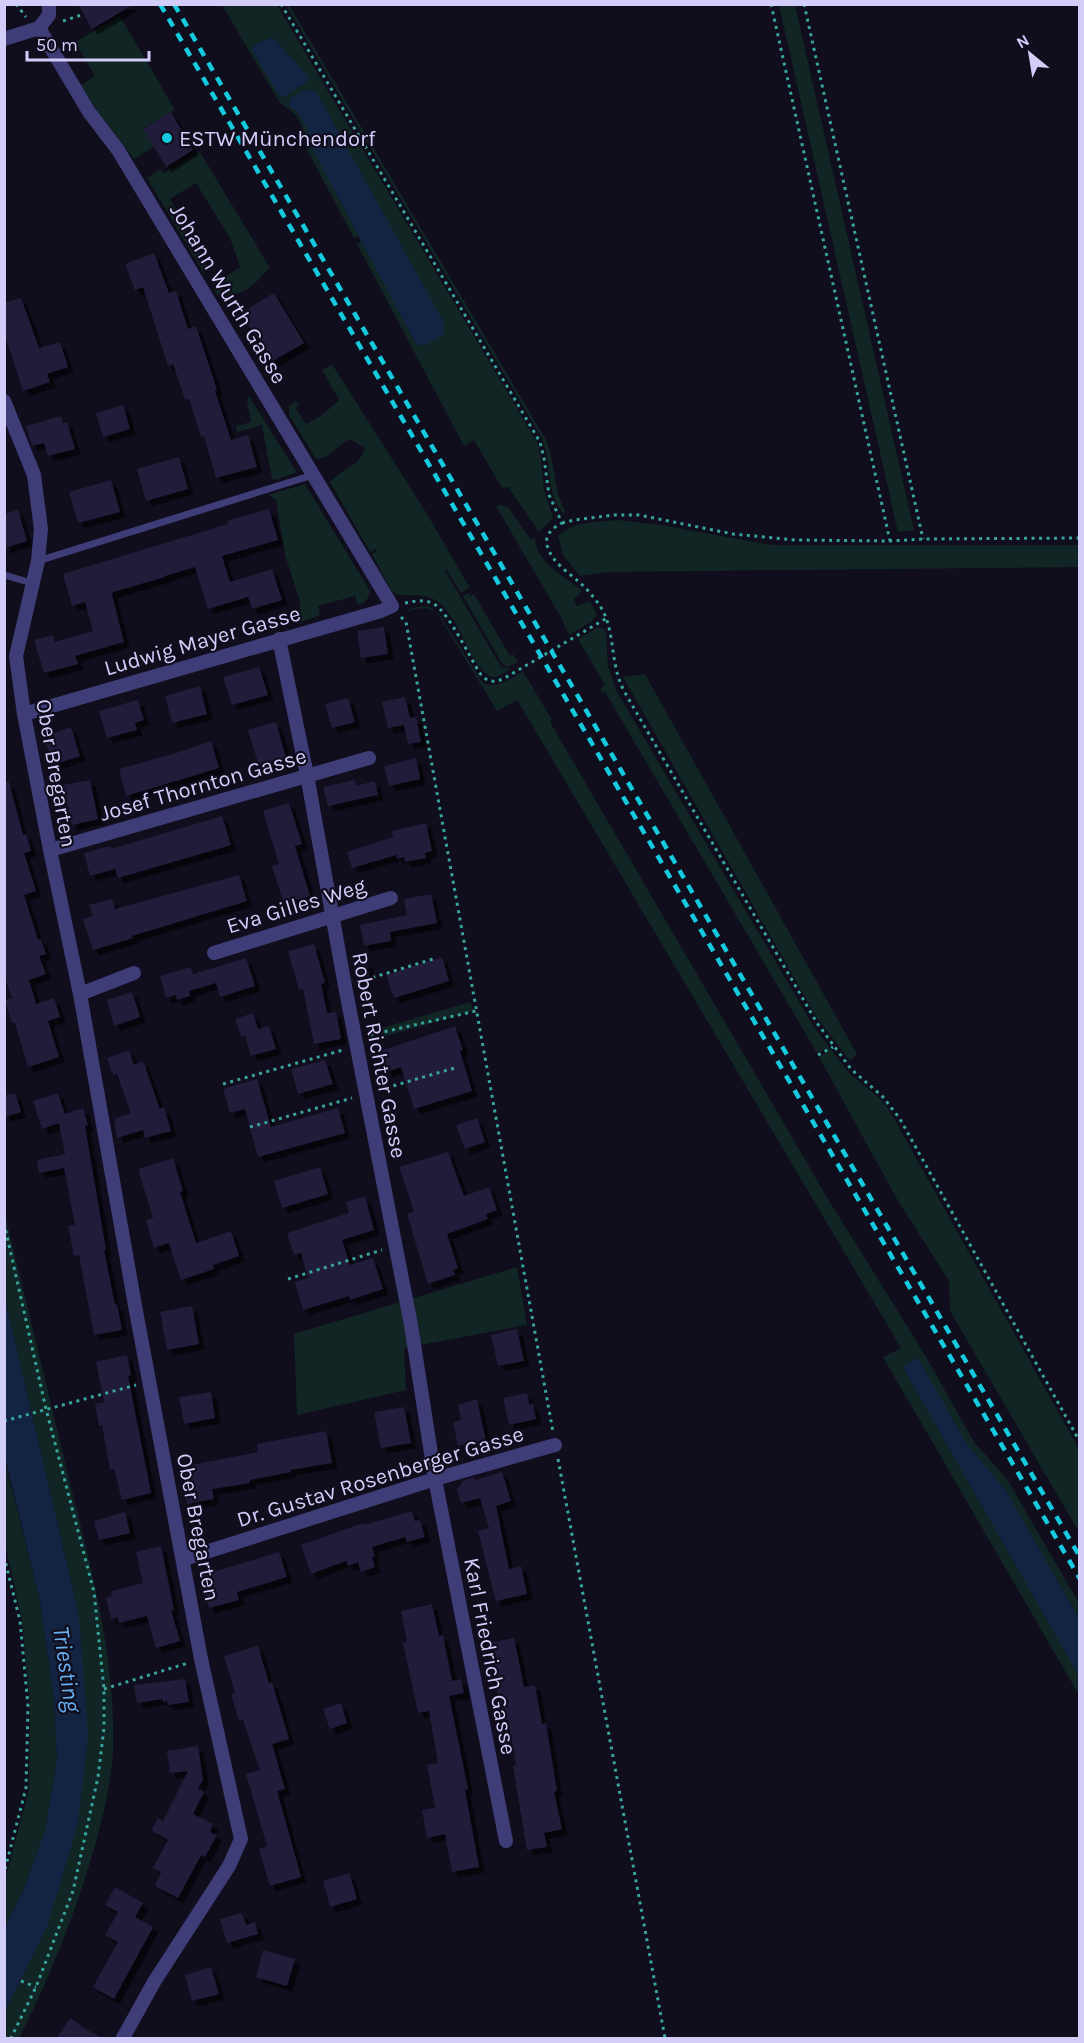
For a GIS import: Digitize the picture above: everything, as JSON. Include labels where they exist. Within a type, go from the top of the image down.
[{"type":"street","points":[[4,39],[39,28],[49,15],[49,4]]},
{"type":"street","name":"Johann Wurth Gasse","points":[[39,28],[89,112],[118,150],[392,606]]},
{"type":"street","name":"Ober Bregarten","points":[[4,401],[34,475],[42,529],[38,561],[16,657],[24,714],[80,994],[104,1137],[201,1659],[240,1839],[229,1866],[154,1982],[123,2038]]},
{"type":"street","name":"Ludwig Mayer Gasse","points":[[24,714],[392,606]]},
{"type":"street","name":"Robert Richter Gasse","points":[[279,639],[308,776],[345,986],[411,1325],[435,1479]]},
{"type":"street","name":"Josef Thornton Gasse","points":[[50,850],[369,758]]},
{"type":"street","name":"Eva Gilles Weg","points":[[214,953],[391,898]]},
{"type":"street","points":[[80,994],[134,973]]},
{"type":"street","name":"Dr. Gustav Rosenberger Gasse","points":[[184,1559],[435,1479],[555,1444]]},
{"type":"street","name":"Karl Friedrich Gasse","points":[[435,1479],[506,1841]]},
{"type":"lane","points":[[38,561],[314,475]]},
{"type":"lane","points":[[4,574],[32,583]]},
{"type":"path","points":[[281,4],[536,434],[542,449],[549,495],[562,523]]},
{"type":"path","points":[[771,4],[890,541]]},
{"type":"path","points":[[804,4],[923,539]]},
{"type":"path","points":[[1080,538],[795,540],[760,538],[639,515],[614,515],[574,520],[562,523],[547,537],[550,553],[587,590],[607,618],[615,671],[624,691],[790,977],[833,1047],[860,1078],[883,1097],[900,1119],[1080,1442]]},
{"type":"path","points":[[392,606],[426,601],[437,606],[445,615],[482,676],[493,682],[504,679],[607,618]]},
{"type":"path","points":[[392,606],[406,622],[665,2038]]},
{"type":"path","points":[[345,986],[433,959]]},
{"type":"path","points":[[223,1084],[357,1042],[476,1011]]},
{"type":"path","points":[[818,1055],[833,1047]]},
{"type":"path","points":[[250,1127],[458,1067]]},
{"type":"path","points":[[4,1223],[46,1409],[94,1592],[104,1689],[104,1728],[98,1777],[73,1891],[36,1987],[11,2038]]},
{"type":"path","points":[[288,1280],[395,1246]]},
{"type":"path","points":[[4,1421],[150,1381]]},
{"type":"path","points":[[4,1556],[20,1621],[28,1706],[26,1788],[4,1873]]},
{"type":"path","points":[[104,1689],[201,1659]]},
{"type":"path","points":[[21,1982],[36,1987]]},
{"type":"green space","points":[[222,5],[277,5],[537,442],[544,489],[553,518],[539,532],[508,487],[502,488],[474,440],[464,446],[357,244],[361,242],[358,236],[354,238],[305,146],[302,126],[292,112],[280,103]]},
{"type":"green space","points":[[286,5],[289,5],[545,438],[549,447],[558,493],[565,511],[563,513],[553,496],[544,444],[540,435]]},
{"type":"green space","points":[[779,5],[795,5],[914,530],[898,532]]},
{"type":"green space","points":[[120,16],[175,110],[144,128],[154,147],[134,159],[98,112],[81,85],[95,76],[75,42]]},
{"type":"green space","points":[[200,152],[270,268],[252,286],[237,294],[225,296],[215,293],[213,283],[218,272],[225,277],[240,267],[230,238],[196,183],[170,199],[207,265],[204,274],[147,178],[161,169],[164,173]]},
{"type":"green space","points":[[332,364],[427,514],[470,588],[461,593],[447,570],[445,571],[501,667],[511,669],[497,677],[491,677],[475,661],[457,626],[443,606],[428,597],[396,594],[391,590],[372,554],[377,551],[375,549],[370,552],[330,482],[355,463],[365,448],[350,439],[329,454],[316,459],[289,415],[289,406],[296,401],[299,405],[296,408],[306,424],[321,416],[339,400],[322,370]]},
{"type":"green space","points":[[249,396],[296,471],[295,473],[272,479],[262,425],[237,432],[236,426],[251,422],[247,403]]},
{"type":"green space","points":[[305,484],[370,591],[366,600],[361,604],[358,605],[355,596],[318,606],[320,615],[301,622],[300,601],[285,555],[276,500],[268,495]]},
{"type":"green space","points":[[496,506],[509,508],[530,539],[535,539],[541,556],[547,563],[582,591],[573,600],[577,606],[590,601],[597,615],[591,622],[569,635]]},
{"type":"green space","points":[[618,520],[667,526],[771,545],[1079,545],[1079,567],[608,572],[580,576],[563,555],[558,536],[578,525]]},
{"type":"green space","points":[[469,593],[471,596],[474,594],[510,656],[513,654],[518,662],[508,667],[503,665],[463,596]]},
{"type":"green space","points":[[430,607],[440,615],[482,682],[498,684],[523,671],[552,720],[550,722],[828,1199],[925,1355],[974,1442],[1007,1479],[1079,1603],[1079,1695],[883,1357],[901,1348],[517,700],[497,711],[438,614],[424,608],[409,611],[409,609]]},
{"type":"green space","points":[[599,627],[606,633],[608,666],[616,690],[814,1027],[849,1073],[888,1108],[1079,1449],[1079,1532],[954,1318],[950,1310],[949,1281],[897,1199],[819,1057],[828,1052],[825,1049],[817,1053],[605,692],[602,693],[600,689],[605,685],[578,639]]},
{"type":"green space","points":[[645,674],[857,1054],[850,1061],[817,1018],[623,677]]},
{"type":"green space","points":[[471,1002],[473,1011],[373,1040],[371,1031]]},
{"type":"green space","points":[[4,1210],[94,1582],[107,1649],[113,1717],[110,1776],[94,1849],[61,1945],[19,2038],[5,2038],[5,2011],[48,1924],[79,1616],[5,1299]]},
{"type":"green space","points":[[517,1267],[527,1325],[404,1348],[406,1390],[297,1415],[294,1334]]},
{"type":"green space","points":[[4,1458],[40,1601],[54,1698],[57,1760],[45,1831],[24,1889],[5,1927],[5,1880],[29,1789],[30,1705],[22,1621],[5,1543]]},
{"type":"water","points":[[270,38],[274,39],[308,76],[307,82],[283,97],[279,96],[252,50],[254,45]]},
{"type":"water","points":[[305,90],[315,91],[318,95],[444,323],[444,334],[424,346],[416,344],[311,146],[307,128],[297,111],[289,106],[289,99]]},
{"type":"water","name":"Triesting","points":[[5,1299],[79,1616],[88,1736],[78,1823],[48,1924],[5,2011],[5,1927],[24,1889],[45,1831],[57,1760],[54,1698],[40,1601],[5,1458]]},
{"type":"water","points":[[918,1358],[968,1446],[1005,1489],[1079,1619],[1079,1676],[904,1369],[905,1365]]},
{"type":"building","points":[[78,4],[134,4],[92,29]]},
{"type":"building","name":"ESTW Münchendorf","points":[[171,112],[193,150],[166,167],[143,129]]},
{"type":"building","points":[[154,253],[169,293],[176,291],[188,329],[196,326],[231,440],[248,435],[257,467],[216,478],[204,436],[201,437],[189,399],[185,400],[173,364],[168,366],[143,287],[135,290],[125,264]]},
{"type":"building","points":[[274,293],[304,343],[271,362],[241,313]]},
{"type":"building","points":[[21,298],[39,348],[60,342],[68,367],[47,374],[50,382],[23,391],[4,332],[4,303]]},
{"type":"building","points":[[123,405],[130,429],[103,437],[96,413]]},
{"type":"building","points":[[61,416],[63,423],[67,422],[75,449],[48,456],[44,443],[32,446],[26,426]]},
{"type":"building","points":[[179,457],[188,489],[146,501],[137,469]]},
{"type":"building","points":[[111,480],[120,512],[78,523],[69,492]]},
{"type":"building","points":[[269,509],[278,540],[222,556],[230,582],[272,569],[282,600],[252,609],[248,597],[208,609],[195,567],[165,576],[113,592],[124,642],[75,656],[78,664],[44,673],[34,640],[53,635],[55,642],[93,631],[85,602],[72,606],[63,574],[228,524],[227,521]]},
{"type":"building","points":[[18,510],[27,541],[4,548],[4,514]]},
{"type":"building","points":[[384,627],[388,654],[361,658],[357,631]]},
{"type":"building","points":[[259,667],[268,695],[232,705],[223,677]]},
{"type":"building","points":[[200,686],[207,714],[172,723],[165,696]]},
{"type":"building","points":[[405,697],[410,718],[416,717],[421,742],[408,744],[404,725],[388,728],[382,702]]},
{"type":"building","points":[[348,698],[355,722],[332,728],[325,704]]},
{"type":"building","points":[[138,700],[144,720],[135,723],[137,730],[107,738],[99,711]]},
{"type":"building","points":[[276,722],[286,758],[259,766],[248,730]]},
{"type":"building","points":[[71,727],[80,756],[53,765],[44,736]]},
{"type":"building","points":[[211,741],[219,768],[126,796],[119,769]]},
{"type":"building","points":[[416,758],[420,779],[389,786],[384,766]]},
{"type":"building","points":[[90,780],[98,819],[72,825],[63,785]]},
{"type":"building","points":[[355,780],[356,786],[375,781],[378,795],[328,806],[323,787]]},
{"type":"building","points":[[4,782],[9,782],[23,835],[26,834],[31,851],[24,853],[36,891],[24,895],[38,940],[41,939],[46,954],[39,956],[46,974],[29,980],[36,1004],[54,998],[60,1017],[48,1021],[59,1057],[28,1067],[15,1023],[12,1023],[5,1000],[12,998],[4,975]]},
{"type":"building","points":[[289,803],[302,844],[295,846],[310,896],[284,904],[272,866],[279,864],[263,811]]},
{"type":"building","points":[[222,816],[231,845],[118,878],[115,869],[90,876],[84,853],[110,846],[111,849]]},
{"type":"building","points":[[426,823],[432,851],[425,853],[426,858],[405,862],[404,857],[397,859],[396,855],[352,868],[347,852],[393,837],[391,831]]},
{"type":"building","points":[[239,875],[247,901],[93,950],[83,919],[93,916],[89,905],[112,899],[115,909]]},
{"type":"building","points":[[431,894],[437,923],[390,932],[391,941],[364,946],[360,925],[407,915],[404,899]]},
{"type":"building","points":[[314,944],[325,983],[321,984],[327,1013],[336,1012],[341,1039],[314,1044],[303,989],[299,990],[288,951]]},
{"type":"building","points":[[442,957],[449,981],[394,998],[386,975]]},
{"type":"building","points":[[246,958],[255,986],[220,997],[216,983],[189,991],[190,996],[177,1000],[176,995],[166,998],[160,976],[191,967],[193,974]]},
{"type":"building","points":[[367,962],[369,976],[356,979],[353,965]]},
{"type":"building","points":[[132,992],[140,1017],[114,1026],[107,1000]]},
{"type":"building","points":[[253,1013],[258,1029],[269,1026],[276,1049],[251,1056],[245,1036],[241,1037],[235,1019]]},
{"type":"building","points":[[455,1026],[472,1091],[414,1109],[401,1067],[387,1072],[380,1051]]},
{"type":"building","points":[[129,1050],[134,1065],[143,1061],[160,1109],[164,1107],[171,1131],[145,1138],[143,1130],[117,1138],[114,1119],[131,1113],[117,1074],[113,1075],[107,1058]]},
{"type":"building","points":[[325,1060],[333,1084],[298,1094],[291,1069]]},
{"type":"building","points":[[257,1079],[271,1127],[338,1108],[345,1133],[258,1157],[245,1109],[230,1113],[223,1089]]},
{"type":"building","points":[[15,1093],[21,1112],[4,1117],[4,1096]]},
{"type":"building","points":[[58,1093],[65,1114],[83,1108],[88,1125],[85,1126],[106,1250],[104,1250],[122,1330],[94,1335],[79,1255],[74,1256],[68,1226],[75,1225],[64,1168],[39,1173],[37,1160],[65,1154],[59,1123],[42,1129],[33,1101]]},
{"type":"building","points":[[477,1118],[485,1142],[465,1149],[456,1125]]},
{"type":"building","points":[[448,1152],[464,1196],[489,1187],[497,1210],[486,1214],[488,1219],[447,1234],[458,1268],[453,1270],[455,1275],[428,1284],[407,1214],[414,1211],[399,1167]]},
{"type":"building","points":[[173,1158],[183,1191],[180,1192],[196,1243],[231,1231],[239,1256],[213,1265],[214,1269],[181,1280],[169,1243],[154,1248],[146,1220],[153,1218],[138,1169]]},
{"type":"building","points":[[320,1167],[328,1194],[282,1208],[274,1181]]},
{"type":"building","points":[[365,1196],[374,1230],[342,1240],[350,1265],[373,1258],[383,1289],[350,1300],[349,1296],[303,1310],[295,1282],[308,1278],[301,1253],[294,1255],[287,1233],[349,1213],[346,1202]]},
{"type":"building","points":[[192,1306],[199,1344],[167,1350],[160,1312]]},
{"type":"building","points":[[517,1329],[524,1361],[498,1366],[491,1335]]},
{"type":"building","points":[[127,1355],[131,1375],[128,1376],[151,1493],[122,1500],[114,1469],[110,1470],[102,1425],[99,1426],[95,1404],[104,1402],[96,1362]]},
{"type":"building","points":[[211,1392],[215,1418],[184,1424],[179,1397]]},
{"type":"building","points":[[527,1393],[529,1404],[533,1404],[536,1419],[509,1425],[503,1398]]},
{"type":"building","points":[[477,1399],[486,1442],[458,1446],[453,1422],[461,1420],[458,1405]]},
{"type":"building","points":[[404,1407],[411,1443],[381,1448],[374,1412]]},
{"type":"building","points":[[326,1431],[332,1463],[290,1470],[291,1472],[250,1480],[250,1483],[212,1489],[214,1499],[187,1504],[181,1467],[258,1452],[257,1444]]},
{"type":"building","points":[[502,1472],[511,1501],[496,1506],[509,1569],[521,1566],[527,1594],[496,1601],[478,1531],[489,1528],[480,1498],[461,1503],[457,1489],[463,1481]]},
{"type":"building","points":[[412,1511],[415,1521],[420,1520],[425,1537],[407,1542],[405,1537],[372,1547],[375,1567],[361,1572],[358,1562],[348,1566],[346,1561],[311,1574],[301,1545],[363,1523],[364,1525]]},
{"type":"building","points":[[125,1512],[130,1533],[99,1540],[94,1521]]},
{"type":"building","points":[[161,1546],[174,1610],[171,1610],[180,1641],[156,1648],[147,1616],[119,1623],[117,1617],[111,1619],[106,1598],[112,1596],[111,1591],[143,1583],[136,1552]]},
{"type":"building","points":[[279,1552],[287,1577],[237,1592],[239,1600],[209,1608],[200,1576]]},
{"type":"building","points":[[432,1604],[439,1636],[443,1635],[452,1681],[461,1679],[464,1693],[449,1696],[468,1789],[465,1790],[479,1867],[452,1872],[445,1834],[427,1838],[422,1810],[435,1808],[427,1765],[438,1763],[429,1711],[418,1713],[403,1643],[407,1642],[401,1611]]},
{"type":"building","points":[[514,1638],[524,1687],[535,1685],[542,1724],[546,1723],[557,1791],[554,1792],[562,1829],[544,1833],[547,1847],[527,1850],[508,1720],[502,1721],[489,1643]]},
{"type":"building","points":[[258,1646],[269,1683],[272,1682],[289,1739],[272,1744],[285,1789],[277,1791],[301,1877],[270,1886],[259,1849],[267,1846],[246,1774],[260,1770],[243,1720],[239,1721],[231,1694],[235,1693],[224,1656]]},
{"type":"building","points":[[185,1679],[189,1702],[168,1705],[167,1701],[163,1702],[162,1699],[137,1703],[134,1685]]},
{"type":"building","points":[[341,1703],[347,1723],[330,1729],[323,1709]]},
{"type":"building","points":[[198,1746],[203,1780],[198,1788],[204,1792],[193,1814],[213,1824],[210,1832],[217,1835],[205,1857],[201,1855],[178,1898],[155,1886],[161,1872],[153,1868],[168,1840],[151,1830],[158,1818],[163,1821],[188,1771],[170,1773],[167,1751]]},
{"type":"building","points":[[349,1873],[357,1899],[330,1907],[323,1881]]},
{"type":"building","points":[[115,1887],[143,1903],[135,1917],[153,1927],[114,1999],[93,1987],[118,1942],[105,1935],[118,1912],[105,1905]]},
{"type":"building","points":[[242,1913],[246,1925],[255,1922],[258,1934],[227,1943],[220,1919]]},
{"type":"building","points":[[263,1950],[295,1959],[287,1986],[256,1977]]},
{"type":"building","points":[[211,1967],[219,1994],[192,2001],[185,1975]]},
{"type":"building","points":[[70,2018],[80,2026],[102,2038],[57,2038]]},
{"type":"railway","points":[[160,4],[1080,1579]]},
{"type":"railway","points":[[174,4],[1080,1557]]},
{"type":"place","name":"ESTW Münchendorf","points":[[167,138]]}]
